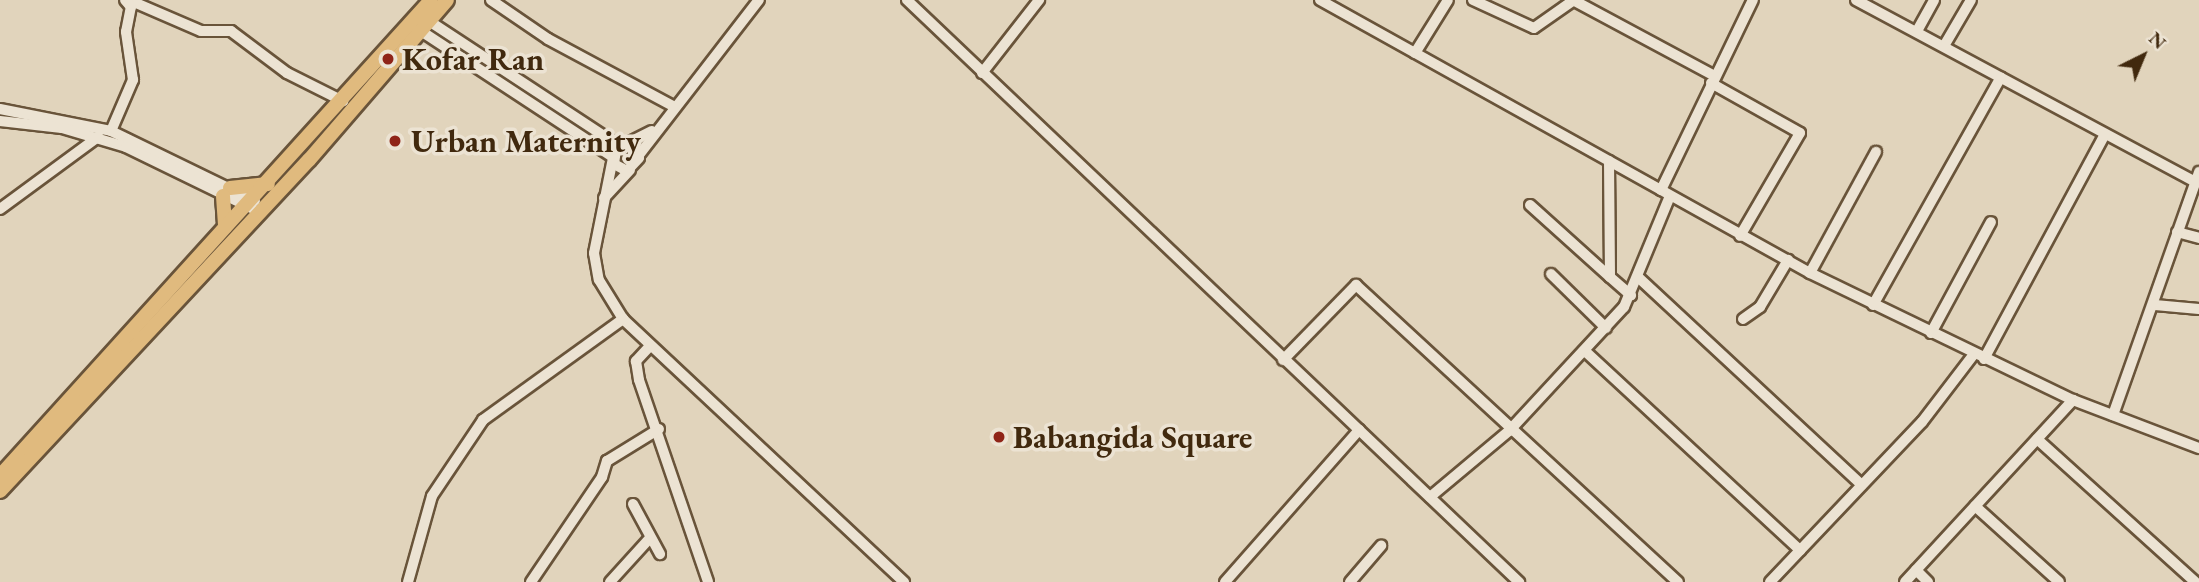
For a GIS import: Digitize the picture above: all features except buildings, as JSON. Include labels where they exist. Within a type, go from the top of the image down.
[{"type":"main road","points":[[0,491],[256,206],[447,0]]},
{"type":"main road","points":[[2,470],[223,232],[256,206],[268,184],[343,101],[425,2]]},
{"type":"main road","points":[[223,232],[229,211],[227,192],[268,184]]},
{"type":"street","points":[[127,0],[201,31],[231,31],[287,73],[343,101]]},
{"type":"street","points":[[111,131],[133,80],[125,33],[131,7],[127,0]]},
{"type":"street","points":[[491,0],[548,39],[673,106]]},
{"type":"street","points":[[602,200],[630,170],[652,131],[759,0]]},
{"type":"street","points":[[907,0],[1516,581]]},
{"type":"street","points":[[982,73],[1039,0]]},
{"type":"street","points":[[1320,0],[1810,273],[1979,357],[2073,400],[2199,448]]},
{"type":"street","points":[[1415,53],[1448,0]]},
{"type":"street","points":[[1473,0],[1534,28],[1574,0],[1713,79],[1800,133],[1740,236]]},
{"type":"street","points":[[1430,497],[1509,431],[1586,352],[1631,295],[1639,278],[1665,193],[1713,79],[1753,0]]},
{"type":"street","points":[[1856,0],[2105,134],[2197,177],[2155,305],[2113,415]]},
{"type":"street","points":[[1917,31],[1934,0]]},
{"type":"street","points":[[1944,46],[1971,0]]},
{"type":"street","points":[[425,26],[639,155]]},
{"type":"street","points":[[425,26],[612,158],[618,169],[630,170]]},
{"type":"street","points":[[1873,305],[2001,77]]},
{"type":"street","points":[[0,109],[111,131],[256,206]]},
{"type":"street","points":[[0,121],[98,138],[227,192]]},
{"type":"street","points":[[652,131],[623,145],[612,158],[594,253],[599,280],[623,319],[650,346],[904,582]]},
{"type":"street","points":[[1770,582],[1979,357],[2105,134]]},
{"type":"street","points":[[0,209],[98,138]]},
{"type":"street","points":[[1810,273],[1876,152]]},
{"type":"street","points":[[1609,161],[1610,277]]},
{"type":"street","points":[[1530,205],[1631,295]]},
{"type":"street","points":[[1931,333],[1991,222]]},
{"type":"street","points":[[2177,232],[2199,238]]},
{"type":"street","points":[[1743,319],[1760,307],[1788,260]]},
{"type":"street","points":[[1551,274],[1606,328]]},
{"type":"street","points":[[1639,278],[1862,485]]},
{"type":"street","points":[[1283,360],[1356,285],[1509,431],[1678,582]]},
{"type":"street","points":[[2155,305],[2199,309]]},
{"type":"street","points":[[408,582],[432,496],[483,420],[623,319]]},
{"type":"street","points":[[650,346],[636,364],[708,582]]},
{"type":"street","points":[[1586,352],[1800,550]]},
{"type":"street","points":[[1905,582],[2073,400]]},
{"type":"street","points":[[531,582],[602,477],[607,461],[659,429]]},
{"type":"street","points":[[1225,582],[1359,430]]},
{"type":"street","points":[[2037,439],[2195,582]]},
{"type":"street","points":[[633,504],[649,539],[660,554]]},
{"type":"street","points":[[1975,506],[2059,582]]},
{"type":"street","points":[[610,582],[649,539]]},
{"type":"street","points":[[1350,582],[1381,546]]},
{"type":"street","points":[[885,582],[890,569]]},
{"type":"street","points":[[1916,570],[1928,582]]},
{"type":"place","name":"Kofar Ran","points":[[388,59]]},
{"type":"place","name":"Urban Maternity","points":[[395,141]]},
{"type":"place","name":"Babangida Square","points":[[999,437]]}]
